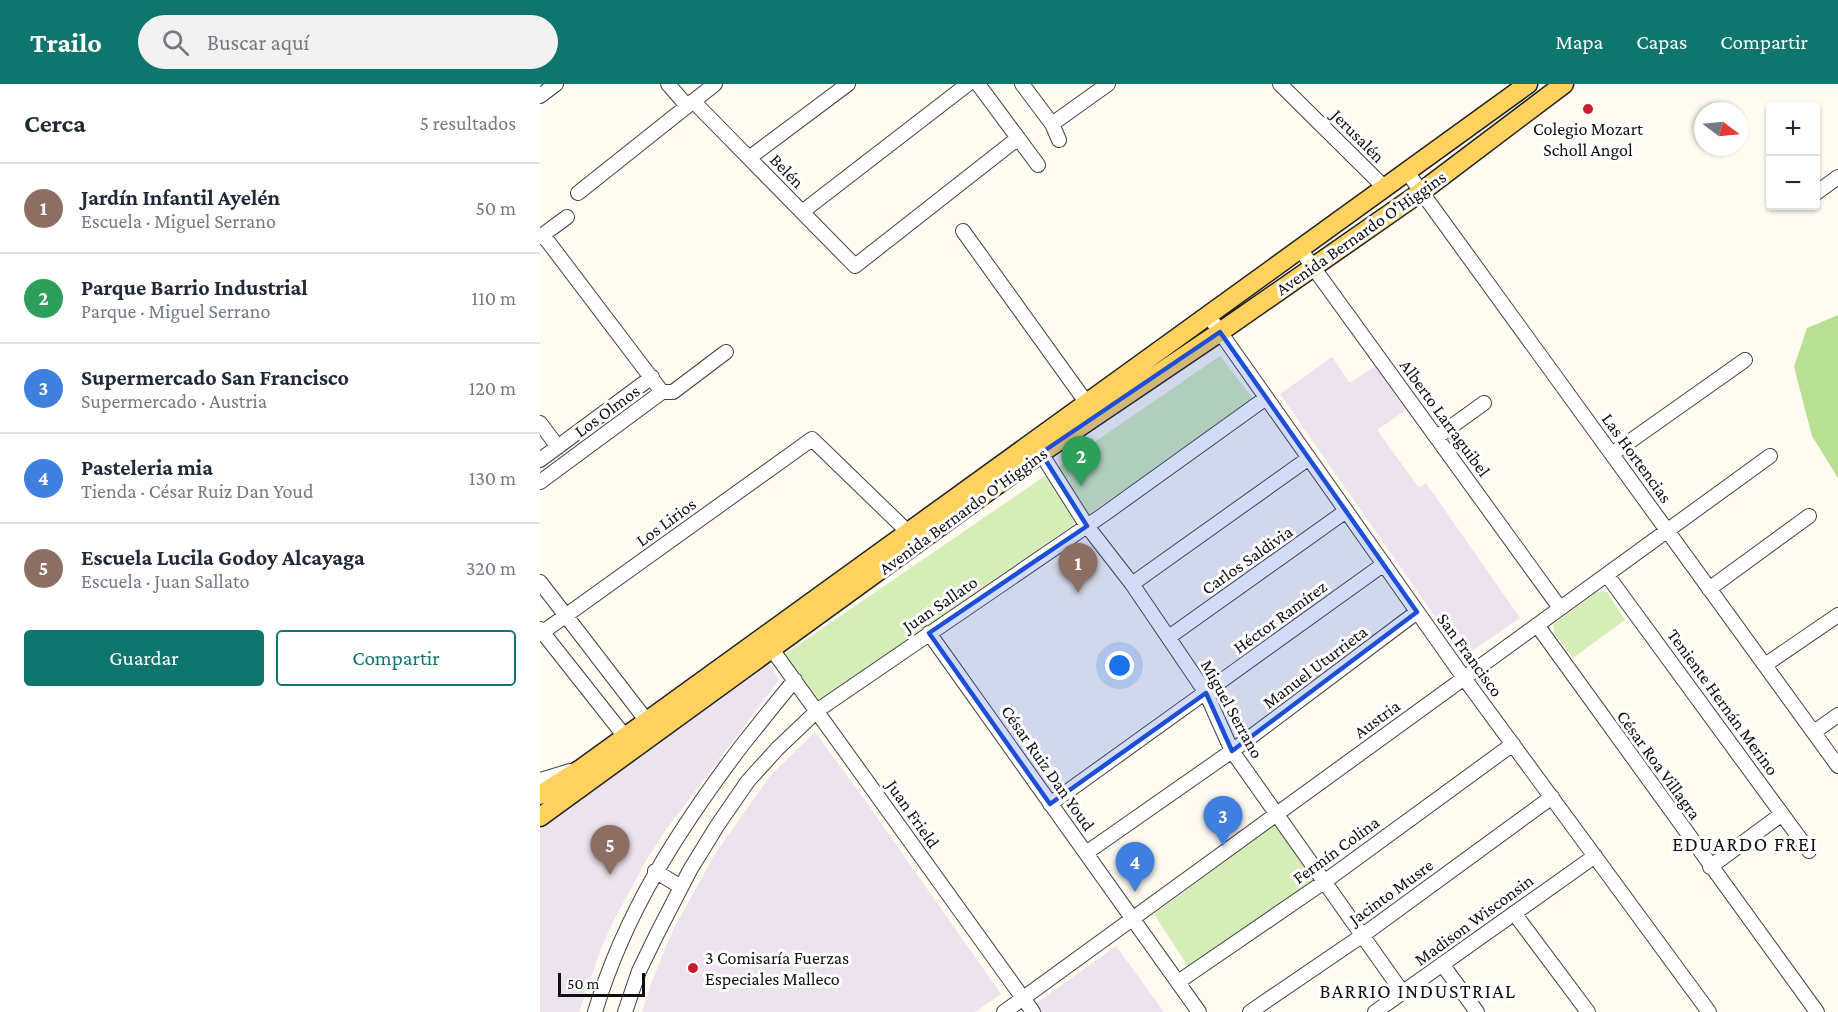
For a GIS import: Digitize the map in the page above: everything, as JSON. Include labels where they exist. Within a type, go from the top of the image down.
[{"type":"main road","name":"Avenida Bernardo O'Higgins","points":[[540,817],[630,742],[1037,447],[1086,402],[1528,84]]},
{"type":"main road","name":"Avenida Bernardo O'Higgins","points":[[768,642],[908,531],[1220,332],[1421,192],[1564,84]]},
{"type":"main road","name":"Avenida Bernardo O'Higgins","points":[[540,795],[582,768],[630,742]]},
{"type":"street","points":[[540,96],[555,84]]},
{"type":"street","name":"Belén","points":[[668,84],[749,158],[855,266],[1018,138]]},
{"type":"street","points":[[578,193],[715,84]]},
{"type":"street","points":[[749,158],[848,84]]},
{"type":"street","points":[[802,212],[968,84]]},
{"type":"street","points":[[978,84],[1038,165]]},
{"type":"street","points":[[1022,84],[1052,124],[1059,140]]},
{"type":"street","points":[[1052,124],[1108,84]]},
{"type":"street","name":"Jerusalén","points":[[1280,84],[1385,188]]},
{"type":"street","name":"Las Hortencias","points":[[1407,172],[1838,766]]},
{"type":"street","points":[[1820,190],[1838,177]]},
{"type":"street","points":[[567,217],[541,236],[662,392]]},
{"type":"street","points":[[963,231],[1086,402]]},
{"type":"street","name":"Alberto Larraguibel","points":[[1300,249],[1560,608]]},
{"type":"street","name":"San Francisco","points":[[1208,315],[1464,678],[1709,1012]]},
{"type":"street","name":"Los Olmos","points":[[540,482],[662,392],[673,392],[726,352]]},
{"type":"street","points":[[1612,454],[1745,360]]},
{"type":"street","name":"Los Olmos","points":[[540,460],[652,377]]},
{"type":"street","name":"Juan Sallato","points":[[625,1012],[639,971],[690,870],[748,781],[777,748],[818,710],[1087,526],[1266,398]]},
{"type":"street","points":[[1437,437],[1484,403]]},
{"type":"street","points":[[540,423],[558,447]]},
{"type":"street","name":"Los Lirios","points":[[541,632],[812,439],[908,531]]},
{"type":"street","name":"Miguel Serrano","points":[[1037,447],[1087,526],[1132,584],[1206,693],[1232,752],[1403,993]]},
{"type":"street","name":"Austria","points":[[1004,1012],[1770,456]]},
{"type":"street","points":[[1132,584],[1309,458]]},
{"type":"street","name":"Carlos Saldivia","points":[[1169,637],[1346,511]]},
{"type":"street","points":[[1709,589],[1809,516]]},
{"type":"street","name":"Héctor Ramírez","points":[[1050,804],[1384,564]]},
{"type":"street","name":"Teniente Hernán Merino","points":[[1607,575],[1809,851]]},
{"type":"street","points":[[540,582],[651,727]]},
{"type":"street","name":"Manuel Uturrieta","points":[[1086,853],[1232,752],[1417,612]]},
{"type":"street","points":[[1765,665],[1838,615]]},
{"type":"street","name":"César Roa Villagra","points":[[1537,625],[1817,1012]]},
{"type":"street","points":[[541,632],[630,742]]},
{"type":"street","name":"César Ruiz Dan Youd","points":[[929,633],[1199,1012]]},
{"type":"street","name":"Juan Frield","points":[[768,642],[1033,1012]]},
{"type":"street","points":[[595,1012],[606,975],[624,932],[655,871],[709,788],[795,680]]},
{"type":"street","points":[[1814,732],[1838,715]]},
{"type":"street","name":"Fermín Colina","points":[[1178,982],[1324,882],[1513,744]]},
{"type":"street","points":[[540,780],[582,768]]},
{"type":"street","name":"Jacinto Musre","points":[[1250,1012],[1363,935],[1551,797]]},
{"type":"street","points":[[1710,867],[1782,814]]},
{"type":"street","name":"Madison Wisconsin","points":[[1375,1012],[1594,856]]},
{"type":"street","points":[[655,871],[681,887]]},
{"type":"street","points":[[1514,913],[1588,1012]]},
{"type":"street","points":[[1442,964],[1477,1012]]},
{"type":"highlighted area","points":[[1220,332],[1417,612],[1232,751],[1206,693],[1050,804],[929,633],[1087,526],[1041,453]]},
{"type":"shaded area","points":[[1332,357],[1350,383],[1375,366],[1406,410],[1377,430],[1419,488],[1426,483],[1520,618],[1463,657],[1280,394]]},
{"type":"shaded area","points":[[766,659],[779,680],[665,831],[647,859],[602,946],[579,1012],[540,1012],[540,828]]},
{"type":"shaded area","points":[[815,732],[1001,994],[975,1012],[642,1012],[673,930],[715,854],[770,776]]},
{"type":"shaded area","points":[[1116,946],[1164,1012],[1022,1012],[1044,998]]},
{"type":"green space","points":[[1838,315],[1838,478],[1812,436],[1794,367],[1807,328]]},
{"type":"green space","points":[[1220,356],[1254,400],[819,700],[785,654]]},
{"type":"green space","points":[[1597,592],[1607,592],[1625,620],[1573,658],[1555,634],[1553,625]]},
{"type":"green space","points":[[1281,820],[1321,876],[1189,968],[1154,914]]},
{"type":"place","name":"Colegio Mozart Scholl Angol","points":[[1588,109]]},
{"type":"place","name":"Parque Barrio Industrial","points":[[1081,486]]},
{"type":"place","name":"Jardín Infantil Ayelén","points":[[1078,593]]},
{"type":"place","name":"Supermercado San Francisco","points":[[1223,846]]},
{"type":"place","name":"Escuela Lucila Godoy Alcayaga","points":[[610,875]]},
{"type":"place","name":"Pasteleria mia","points":[[1135,892]]},
{"type":"place","name":"3 Comisaría Fuerzas Especiales Malleco","points":[[693,968]]},
{"type":"district","name":"EDUARDO FREI","points":[[1745,844]]},
{"type":"district","name":"BARRIO INDUSTRIAL","points":[[1418,991]]}]
